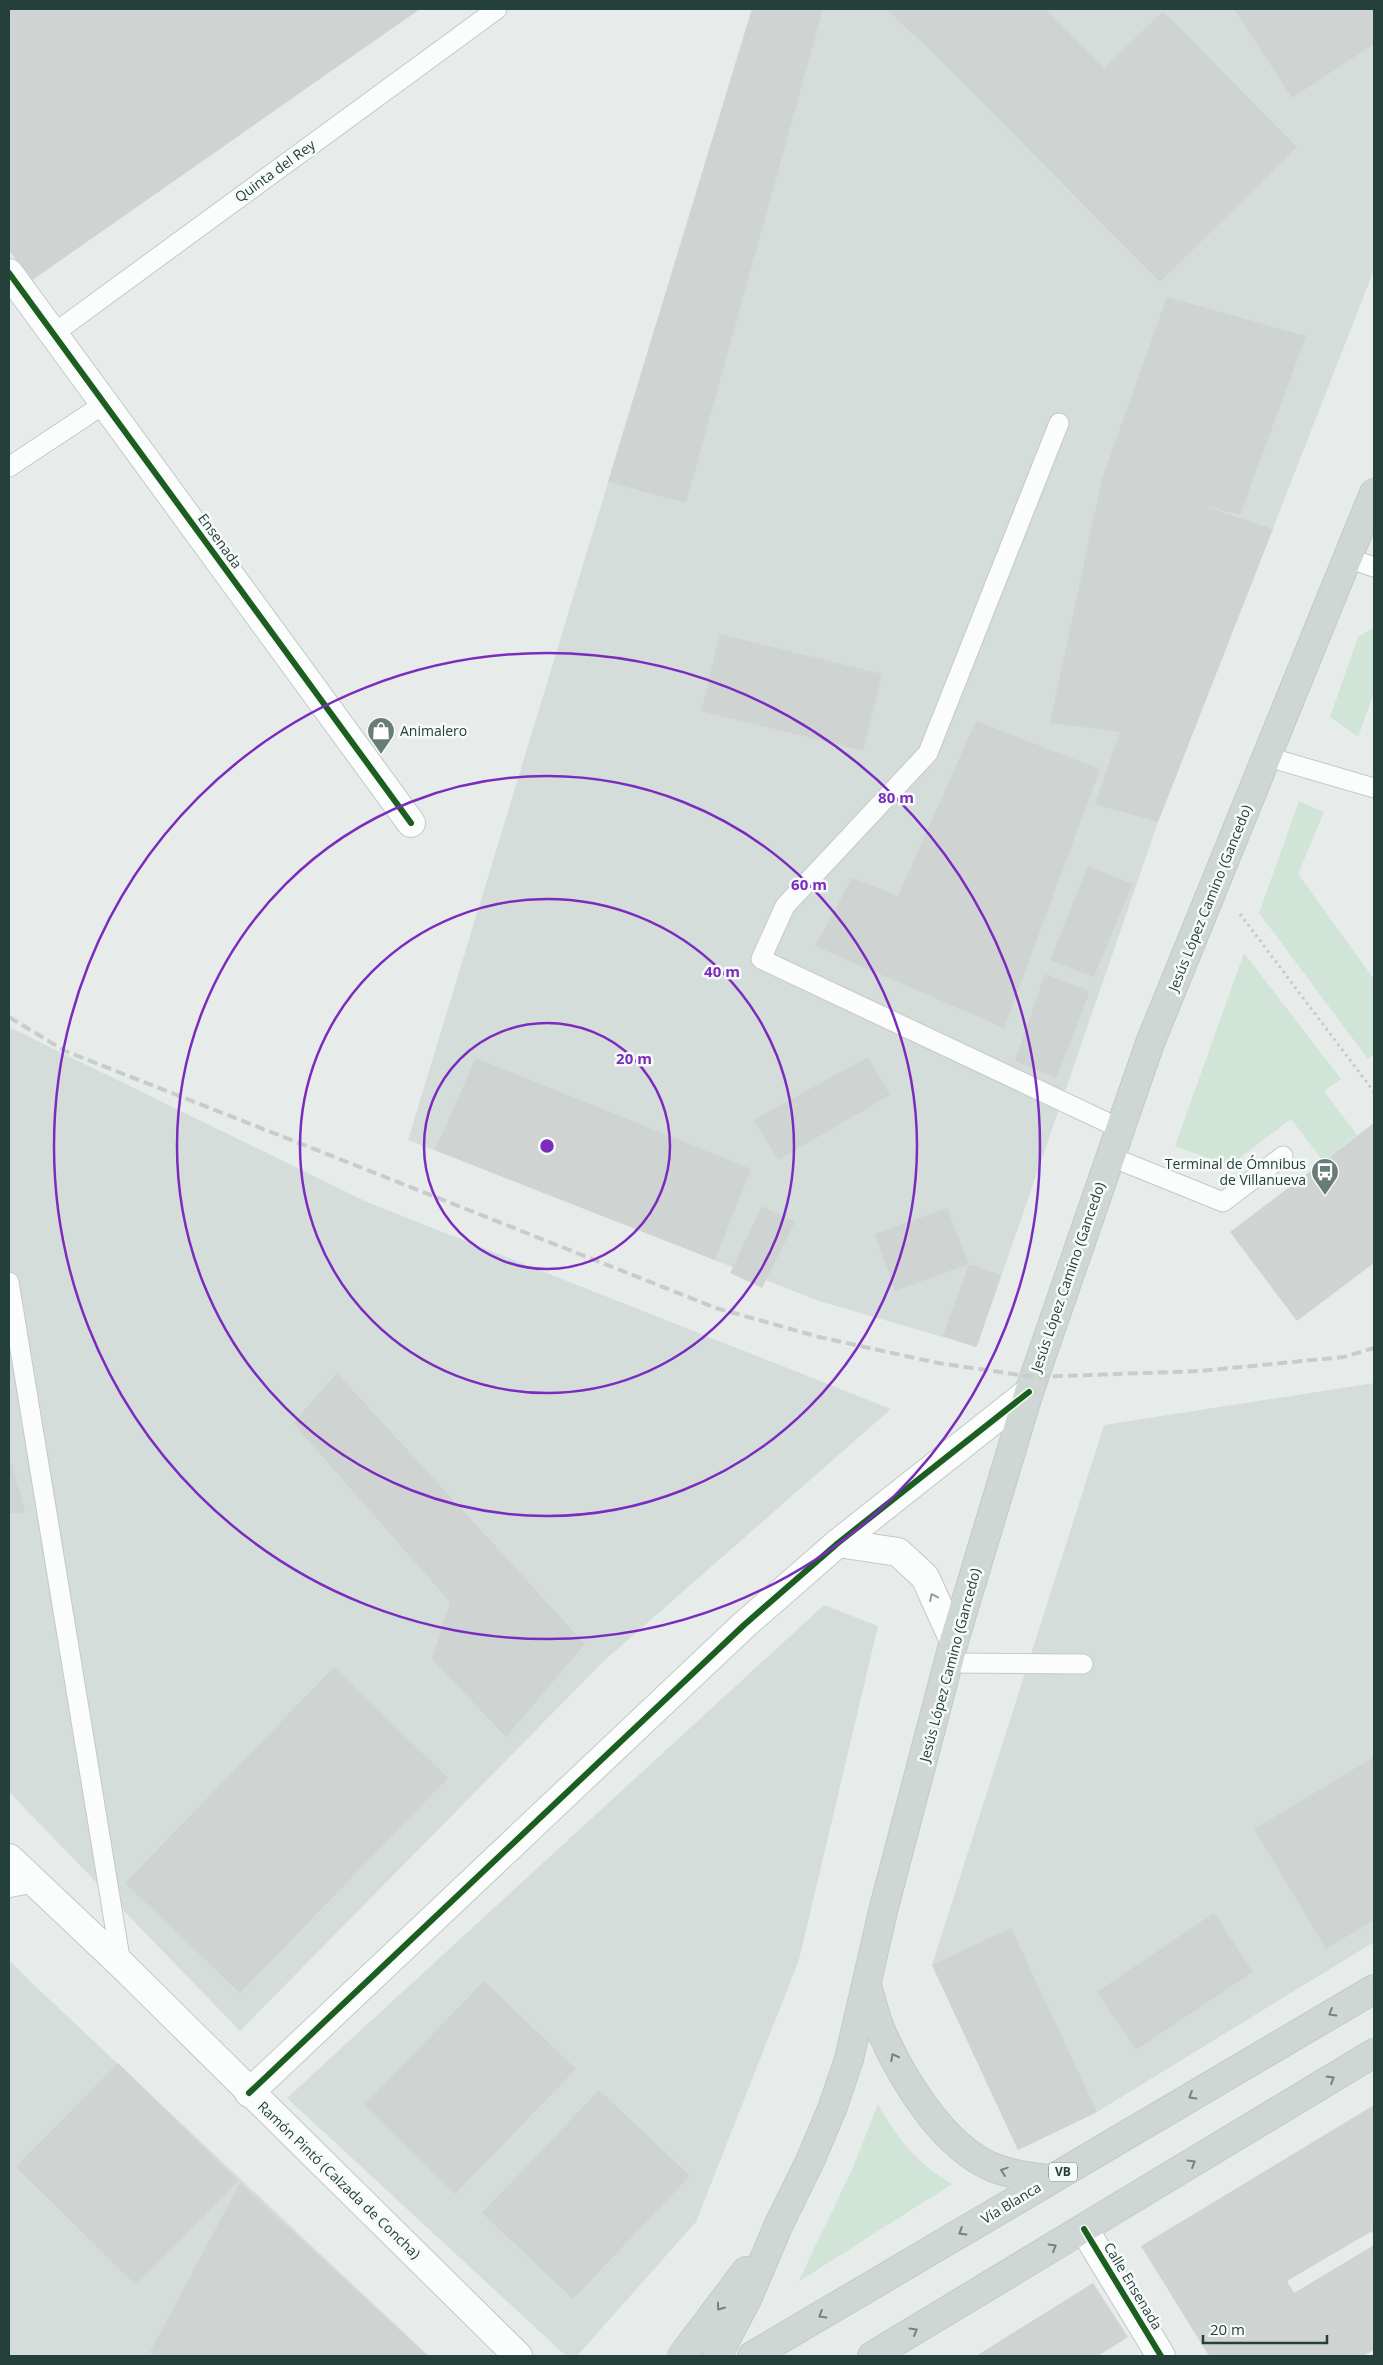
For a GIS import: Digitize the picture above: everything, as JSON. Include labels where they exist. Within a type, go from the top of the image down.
[{"type":"main road","name":"Jesús López Camino (Gancedo)","points":[[779,2224],[810,2161],[849,2060],[884,1907],[952,1652],[1029,1392],[1109,1156],[1150,1043],[1374,493]]},
{"type":"main road","points":[[867,1986],[882,2032],[908,2083],[939,2124],[962,2148],[991,2166],[1020,2176],[1052,2179]]},
{"type":"main road","name":"Vía Blanca","points":[[752,2356],[1374,1988]]},
{"type":"main road","points":[[872,2356],[1374,2053]]},
{"type":"main road","points":[[682,2356],[718,2310],[779,2224]]},
{"type":"main road","points":[[717,2356],[748,2298],[779,2224]]},
{"type":"street","name":"Ensenada","points":[[9,273],[411,824]]},
{"type":"street","points":[[249,2093],[744,1625],[838,1543],[1029,1392]]},
{"type":"street","points":[[838,1543],[898,1552],[924,1577],[952,1652]]},
{"type":"street","name":"Ramón Pintó (Calzada de Concha)","points":[[9,1858],[19,1881],[121,1964],[249,2093],[518,2356]]},
{"type":"street","name":"Calle Ensenada","points":[[1084,2229],[1161,2356]]},
{"type":"lane","name":"Quinta del Rey","points":[[53,334],[497,9]]},
{"type":"lane","points":[[9,467],[104,404]]},
{"type":"lane","points":[[1059,423],[928,753],[785,906],[761,959],[1119,1128]]},
{"type":"lane","points":[[1348,558],[1374,567]]},
{"type":"lane","points":[[1268,756],[1374,788]]},
{"type":"lane","points":[[1109,1156],[1223,1202],[1283,1156]]},
{"type":"lane","points":[[9,1282],[121,1964]]},
{"type":"lane","points":[[952,1652],[1084,1664]]},
{"type":"path","points":[[1216,882],[1374,1092]]},
{"type":"shaded area","points":[[752,9],[1374,9],[1374,270],[1158,822],[977,1347],[819,1301],[408,1140]]},
{"type":"shaded area","points":[[9,1027],[367,1202],[891,1409],[605,1660],[240,2031],[9,1792]]},
{"type":"shaded area","points":[[1374,1383],[1374,1942],[1097,2112],[1018,2150],[932,1965],[1104,1425]]},
{"type":"shaded area","points":[[824,1605],[878,1626],[799,1960],[696,2222],[577,2356],[566,2356],[287,2098]]},
{"type":"shaded area","points":[[9,1960],[33,1984],[429,2356],[9,2356]]},
{"type":"green space","points":[[1374,627],[1374,692],[1358,737],[1330,717],[1358,637]]},
{"type":"green space","points":[[1299,801],[1324,812],[1298,874],[1374,979],[1374,1054],[1368,1059],[1259,913]]},
{"type":"green space","points":[[1244,953],[1341,1079],[1324,1091],[1357,1135],[1323,1161],[1291,1119],[1229,1166],[1175,1146]]},
{"type":"green space","points":[[878,2104],[892,2128],[909,2150],[929,2169],[952,2184],[798,2282],[852,2170]]},
{"type":"building","points":[[9,9],[420,9],[31,281],[9,250]]},
{"type":"building","points":[[752,9],[823,9],[686,503],[608,482]]},
{"type":"building","points":[[886,9],[1045,9],[1104,68],[1163,11],[1297,147],[1160,282],[932,52]]},
{"type":"building","points":[[1234,9],[1374,9],[1374,44],[1292,98]]},
{"type":"building","points":[[1167,297],[1306,336],[1240,515],[1195,503],[1273,529],[1158,822],[1095,804],[1120,732],[1050,723],[1102,479]]},
{"type":"building","points":[[720,634],[882,674],[863,751],[701,711]]},
{"type":"building","points":[[976,721],[1100,769],[1004,1028],[815,946],[852,878],[898,896]]},
{"type":"building","points":[[1088,866],[1132,884],[1094,977],[1050,960]]},
{"type":"building","points":[[1045,974],[1090,991],[1056,1078],[1015,1061]]},
{"type":"building","points":[[868,1057],[890,1095],[778,1160],[754,1120]]},
{"type":"building","points":[[476,1058],[751,1169],[715,1260],[435,1150]]},
{"type":"building","name":"Terminal de Ómnibus de Villanueva","points":[[1374,1123],[1374,1263],[1297,1321],[1230,1232]]},
{"type":"building","points":[[762,1206],[795,1222],[762,1288],[730,1273]]},
{"type":"building","points":[[947,1208],[969,1264],[895,1291],[875,1234]]},
{"type":"building","points":[[969,1264],[1001,1275],[976,1347],[943,1336]]},
{"type":"building","points":[[337,1373],[585,1644],[506,1737],[432,1659],[450,1602],[293,1423]]},
{"type":"building","points":[[9,1453],[25,1512],[9,1514]]},
{"type":"building","points":[[334,1667],[448,1778],[240,1993],[125,1883]]},
{"type":"building","points":[[1374,1757],[1374,1920],[1326,1949],[1254,1829]]},
{"type":"building","points":[[1214,1913],[1253,1972],[1136,2050],[1097,1992]]},
{"type":"building","points":[[1011,1928],[1097,2112],[1018,2150],[932,1965]]},
{"type":"building","points":[[484,1981],[576,2069],[455,2194],[364,2105]]},
{"type":"building","points":[[118,2063],[238,2181],[136,2285],[16,2167]]},
{"type":"building","points":[[599,2090],[690,2176],[573,2299],[482,2213]]},
{"type":"building","points":[[1374,2105],[1374,2235],[1372,2231],[1287,2281],[1294,2293],[1374,2245],[1374,2350],[1363,2356],[1209,2356],[1141,2246]]},
{"type":"building","points":[[240,2183],[428,2356],[155,2356],[150,2352]]},
{"type":"building","points":[[1093,2283],[1128,2337],[1098,2356],[976,2356]]},
{"type":"railway","points":[[9,1017],[65,1051],[716,1308],[819,1337],[938,1363],[1034,1377],[1200,1371],[1344,1357],[1374,1348]]},
{"type":"cycle path","points":[[9,273],[411,823]]},
{"type":"cycle path","points":[[249,2093],[744,1625],[838,1543],[1029,1392]]},
{"type":"cycle path","points":[[1084,2229],[1161,2356]]},
{"type":"place","name":"Animalero","points":[[381,755]]},
{"type":"place","name":"Terminal de Ómnibus de Villanueva","points":[[1325,1196]]}]
